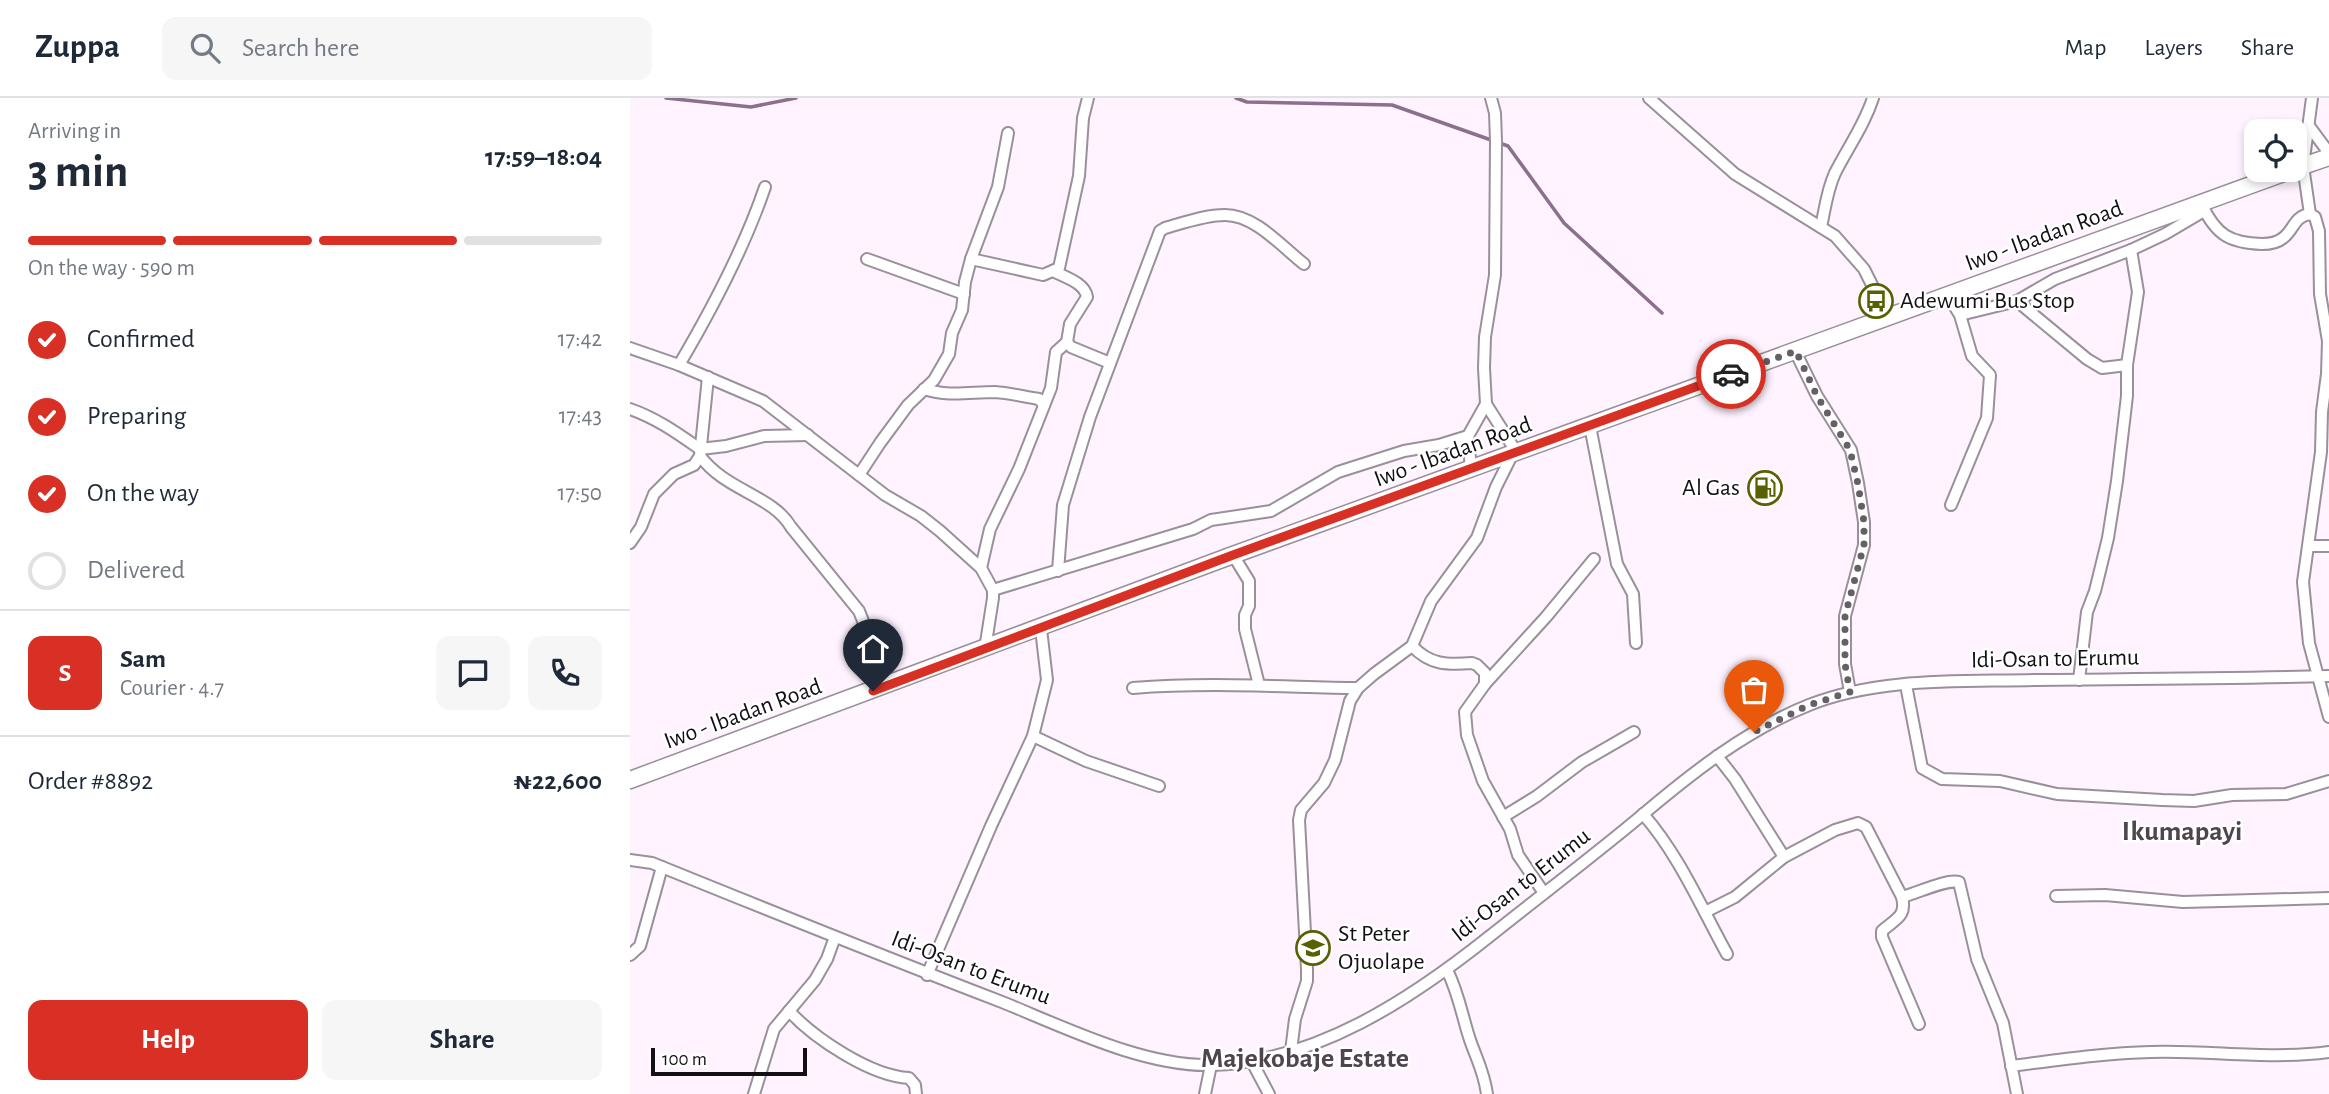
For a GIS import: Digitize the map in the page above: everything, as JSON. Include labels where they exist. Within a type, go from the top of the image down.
[{"type":"main road","name":"Iwo - Ibadan Road","points":[[2307,164],[2329,155]]},
{"type":"main road","name":"Iwo - Ibadan Road","points":[[630,780],[1041,629],[1233,555],[1888,317],[2202,207],[2262,182]]},
{"type":"street","points":[[971,258],[1043,275],[1059,268],[1079,176],[1083,118],[1088,98]]},
{"type":"street","points":[[1291,1051],[1295,1019],[1307,981],[1299,820],[1301,810],[1329,775],[1350,701],[1358,688],[1412,646],[1431,601],[1476,538],[1496,487],[1514,454],[1486,404],[1485,337],[1495,275],[1496,141],[1495,113],[1491,98]]},
{"type":"street","points":[[1649,98],[1735,174],[1835,236],[1864,269],[1888,317]]},
{"type":"street","points":[[1821,227],[1835,174],[1867,118],[1873,98]]},
{"type":"street","points":[[2307,132],[2312,98]]},
{"type":"street","points":[[2309,126],[2329,155]]},
{"type":"street","points":[[859,475],[908,405],[934,380],[949,354],[952,332],[962,310],[971,258],[998,187],[1008,133]]},
{"type":"street","points":[[2300,182],[2310,214],[2315,217],[2319,231],[2320,294],[2328,341],[2321,452],[2303,582],[2309,643],[2324,677],[2329,717]]},
{"type":"street","points":[[678,365],[725,280],[765,187]]},
{"type":"street","points":[[1960,315],[2017,301],[2055,279],[2165,234],[2202,207],[2216,227],[2230,240],[2246,243],[2269,244],[2280,241],[2297,218],[2310,214]]},
{"type":"street","points":[[1058,571],[1063,505],[1090,417],[1158,235],[1164,228],[1223,215],[1239,217],[1253,223],[1304,264]]},
{"type":"street","points":[[2079,680],[2087,612],[2108,538],[2117,481],[2127,396],[2127,365],[2137,292],[2131,250]]},
{"type":"street","points":[[867,259],[964,294]]},
{"type":"street","points":[[1053,271],[1087,292],[1087,297],[1070,324],[1067,342],[1071,347],[1111,363]]},
{"type":"street","points":[[1948,296],[1960,315],[1972,356],[1990,375],[1987,418],[1951,505]]},
{"type":"street","points":[[2017,301],[2102,369],[2127,365]]},
{"type":"street","points":[[981,568],[990,529],[1019,469],[1044,405],[1054,375],[1056,352],[1067,342]]},
{"type":"street","points":[[630,348],[763,401],[885,495],[921,516],[981,568],[993,590],[985,649]]},
{"type":"street","points":[[1796,351],[1817,396],[1850,450],[1858,484],[1864,522],[1864,545],[1845,616],[1845,664],[1850,692]]},
{"type":"street","points":[[630,543],[641,527],[654,494],[674,474],[694,465],[700,453],[708,377]]},
{"type":"street","points":[[924,389],[954,395],[1006,393],[1039,399],[1044,405]]},
{"type":"street","points":[[1471,470],[1468,436],[1486,404]]},
{"type":"street","points":[[630,410],[645,414],[669,427],[700,453],[729,483],[784,514],[791,527],[859,611],[869,636],[873,691]]},
{"type":"street","points":[[1590,426],[1617,564],[1633,594],[1636,643]]},
{"type":"street","points":[[700,453],[764,436],[808,435]]},
{"type":"street","points":[[993,590],[1193,529],[1212,520],[1271,511],[1338,472],[1404,451],[1439,445],[1468,436]]},
{"type":"street","points":[[2309,546],[2329,546]]},
{"type":"street","points":[[1233,555],[1249,581],[1250,606],[1245,615],[1245,629],[1259,685]]},
{"type":"street","points":[[1544,893],[1518,855],[1510,829],[1483,781],[1466,735],[1464,721],[1468,706],[1485,684],[1594,559]]},
{"type":"street","points":[[927,975],[990,826],[1033,736],[1047,680],[1041,629]]},
{"type":"street","points":[[1412,646],[1437,664],[1477,665],[1485,673],[1485,684]]},
{"type":"street","name":"Idi-Osan to Erumu","points":[[630,860],[662,867],[927,975],[1126,1051],[1178,1062],[1211,1065],[1291,1051],[1335,1037],[1447,970],[1683,781],[1754,732],[1809,705],[1875,686],[2324,677]]},
{"type":"street","points":[[1133,688],[1259,685],[1358,688]]},
{"type":"street","points":[[1906,685],[1922,768],[1942,779],[2000,781],[2057,794],[2194,801],[2232,795],[2286,794],[2329,781]]},
{"type":"street","points":[[1503,817],[1537,796],[1582,761],[1634,732]]},
{"type":"street","points":[[1033,736],[1086,761],[1159,786]]},
{"type":"street","points":[[1717,757],[1735,779],[1784,858]]},
{"type":"street","points":[[1643,814],[1658,831],[1727,954]]},
{"type":"street","points":[[1705,912],[1735,897],[1784,858],[1835,830],[1858,823],[1866,827],[1905,907],[1902,914],[1882,932],[1882,937],[1919,1024]]},
{"type":"street","points":[[630,955],[639,946],[662,867]]},
{"type":"street","points":[[1902,897],[1923,892],[1942,883],[1959,882],[1977,959],[2003,1023],[2017,1094]]},
{"type":"street","points":[[2056,895],[2105,895],[2183,902],[2329,898]]},
{"type":"street","points":[[754,1094],[774,1029],[821,970],[835,937]]},
{"type":"street","points":[[1447,970],[1457,991],[1471,1042],[1482,1066],[1487,1094]]},
{"type":"street","points":[[789,1011],[816,1036],[863,1064],[893,1077],[909,1079],[915,1085],[916,1094]]},
{"type":"street","points":[[2011,1066],[2058,1059],[2151,1052],[2288,1055],[2329,1052]]},
{"type":"street","points":[[1251,1060],[1269,1094]]},
{"type":"street","points":[[1205,1094],[1211,1065]]},
{"type":"waterway","points":[[666,98],[751,107],[796,98]]},
{"type":"waterway","points":[[1236,98],[1247,102],[1392,105],[1508,146],[1564,223],[1662,313]]},
{"type":"way so far","points":[[1731,374],[1796,351],[1817,396],[1850,450],[1856,468],[1864,522],[1864,545],[1845,616],[1845,664],[1850,692],[1809,705],[1754,732]]},
{"type":"place","name":"Adewumi Bus Stop","points":[[1876,301]]},
{"type":"place","name":"Al Gas","points":[[1765,488]]},
{"type":"place","name":"St Peter Ojuolape","points":[[1313,948]]},
{"type":"district","name":"Ikumapayi","points":[[2182,832]]},
{"type":"district","name":"Majekobaje Estate","points":[[1305,1059]]},
{"type":"route","points":[[873,691],[1233,555],[1731,374]]}]
